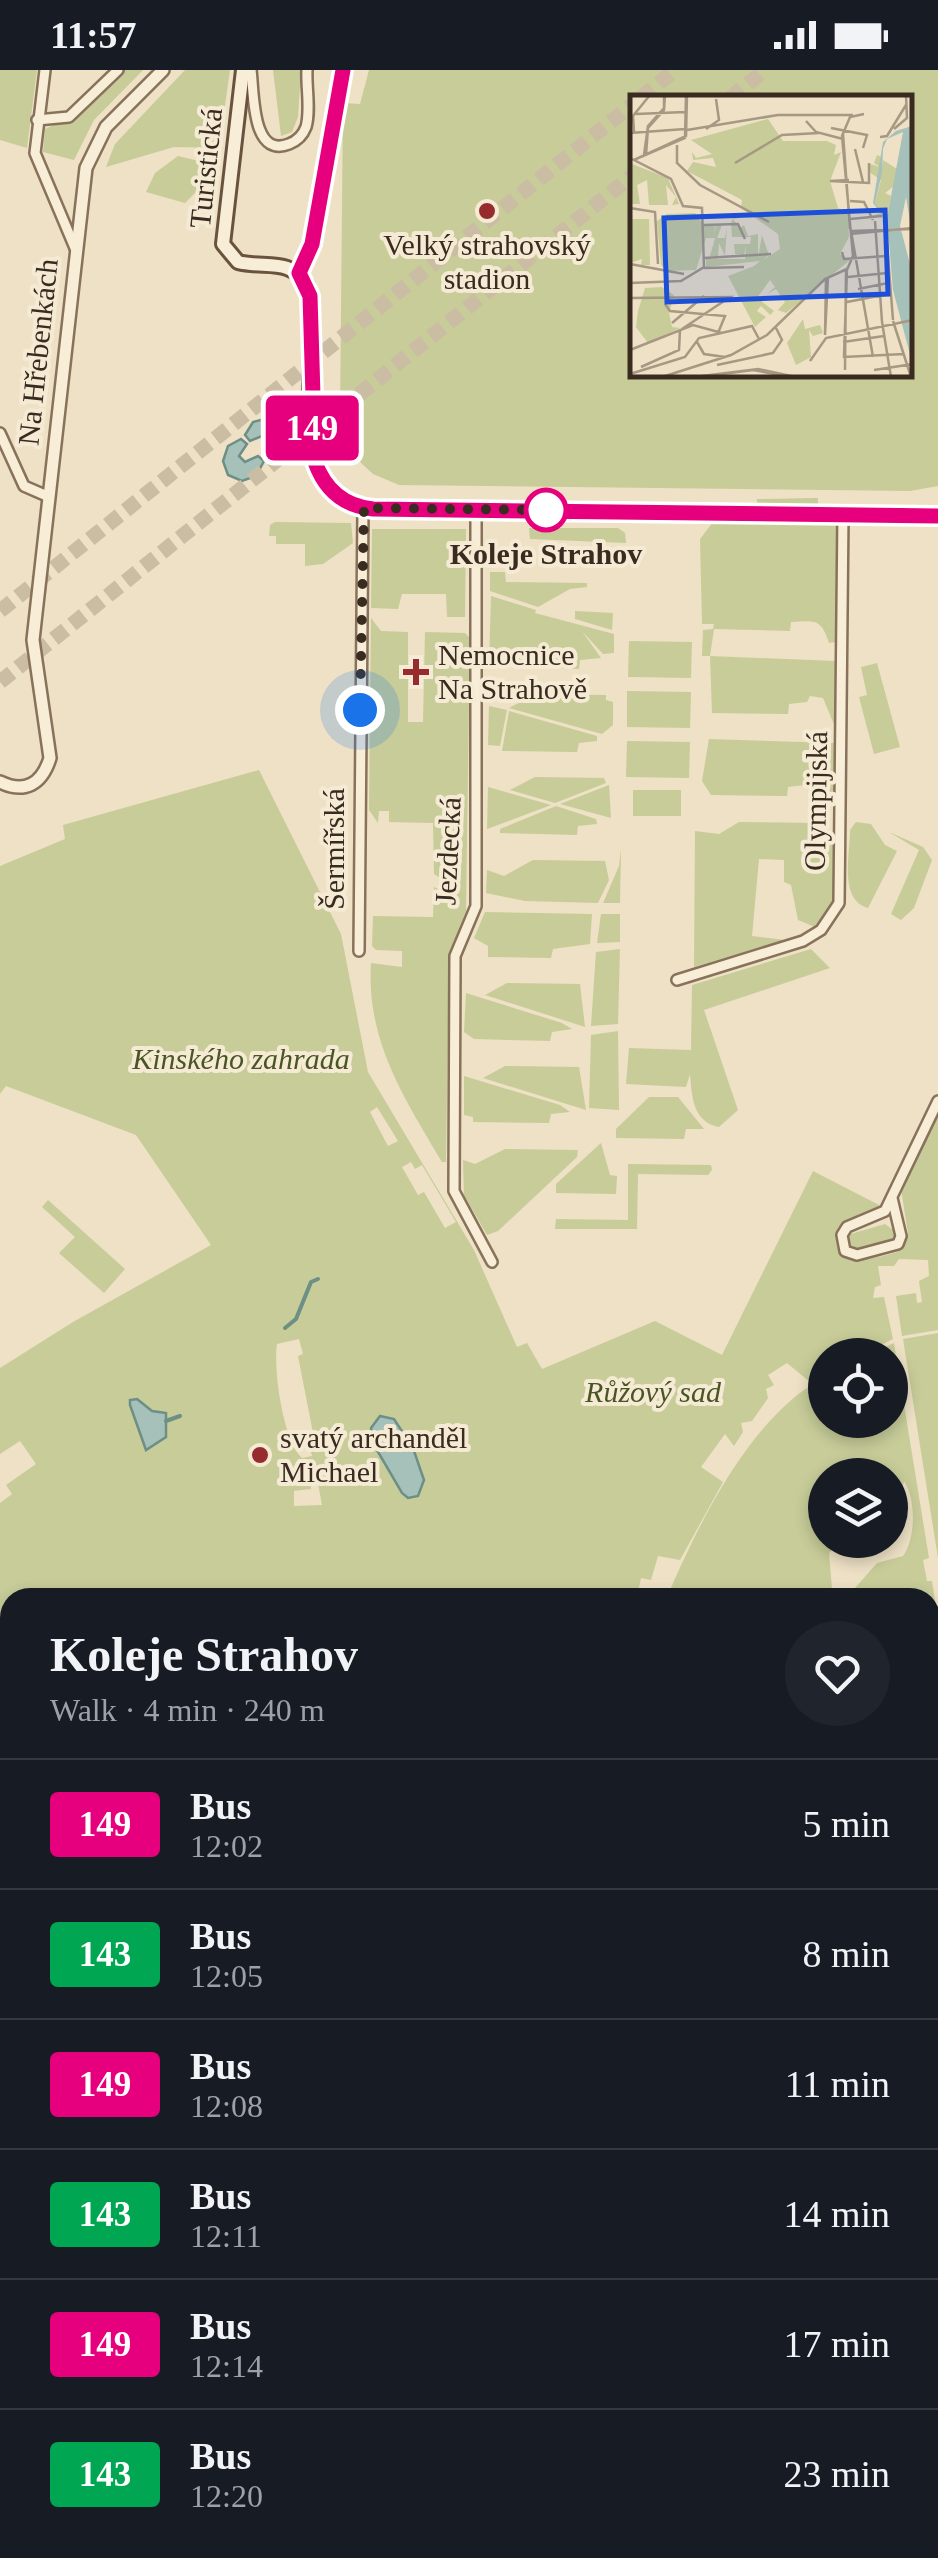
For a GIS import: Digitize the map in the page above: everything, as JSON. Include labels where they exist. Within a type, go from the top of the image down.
[{"type":"main road","name":"Turistická","points":[[243,70],[223,244],[230,256],[242,264],[281,265],[299,273]]},
{"type":"main road","points":[[299,273],[310,296],[315,462],[328,488],[364,508],[938,516]]},
{"type":"street","name":"Na Hřebenkách","points":[[0,782],[12,788],[31,786],[46,772],[50,758],[33,640],[77,250],[39,171],[37,120],[44,70]]},
{"type":"street","points":[[37,120],[69,117],[118,70]]},
{"type":"street","points":[[77,250],[86,168],[94,147],[106,127],[163,70]]},
{"type":"street","points":[[251,70],[258,128],[275,144],[290,144],[302,134],[307,123],[307,70]]},
{"type":"street","points":[[299,273],[312,244],[343,70]]},
{"type":"street","points":[[0,434],[24,486],[47,496]]},
{"type":"street","name":"Šermířská","points":[[358,951],[364,508]]},
{"type":"street","name":"Jezdecká","points":[[476,510],[476,906],[454,956],[454,1190],[492,1262]]},
{"type":"street","name":"Olympijská","points":[[677,980],[803,941],[822,930],[839,903],[843,514]]},
{"type":"street","points":[[892,1198],[898,1244],[857,1255],[845,1251],[842,1235],[846,1227],[884,1211],[938,1101]]},
{"type":"green space","points":[[0,70],[37,70],[27,148],[0,140]]},
{"type":"green space","points":[[122,70],[143,70],[94,120],[74,160],[43,152],[45,129],[77,114]]},
{"type":"green space","points":[[185,70],[230,70],[219,148],[174,147],[106,167],[115,144]]},
{"type":"green space","points":[[273,70],[301,70],[298,117],[292,132],[281,136]]},
{"type":"green space","name":"Velký strahovský stadion","points":[[369,70],[938,70],[938,486],[910,491],[399,485],[373,474],[359,461],[340,415],[343,103],[360,104]]},
{"type":"green space","points":[[178,156],[216,165],[215,173],[185,203],[146,192],[155,173]]},
{"type":"green space","points":[[818,498],[818,506],[757,505],[757,499]]},
{"type":"green space","points":[[713,522],[836,523],[836,642],[829,643],[820,625],[811,622],[791,622],[790,631],[714,629],[710,656],[702,656],[703,630],[713,629],[714,624],[702,624],[700,539]]},
{"type":"green space","points":[[351,523],[353,543],[323,564],[305,566],[305,544],[276,544],[276,536],[269,536],[270,525]]},
{"type":"green space","points":[[529,528],[618,528],[625,533],[626,543],[530,539]]},
{"type":"green space","points":[[372,529],[466,529],[465,617],[447,617],[446,594],[402,594],[398,609],[371,608]]},
{"type":"green space","points":[[490,572],[505,572],[506,582],[587,583],[587,587],[570,589],[538,607],[490,591]]},
{"type":"green space","points":[[491,596],[536,610],[535,613],[614,634],[614,653],[603,654],[582,631],[601,658],[580,660],[579,669],[489,664]]},
{"type":"green space","points":[[575,611],[613,613],[612,630],[575,619]]},
{"type":"green space","points":[[371,618],[381,631],[408,632],[408,722],[423,722],[425,632],[465,633],[470,638],[466,911],[449,953],[446,1162],[442,1162],[390,1067],[371,991],[371,963],[402,967],[402,951],[376,950],[372,946],[373,916],[433,917],[434,887],[440,890],[445,881],[434,874],[433,823],[389,822],[389,811],[379,811],[378,823],[369,810]]},
{"type":"green space","points":[[629,641],[692,642],[691,678],[628,677]]},
{"type":"green space","points":[[710,656],[836,661],[835,727],[823,698],[810,696],[807,702],[789,704],[788,714],[712,713]]},
{"type":"green space","points":[[877,663],[900,747],[874,754],[859,697],[867,695],[861,667]]},
{"type":"green space","points":[[627,691],[691,692],[690,728],[627,727]]},
{"type":"green space","points":[[536,694],[606,695],[606,700],[613,702],[613,725],[602,734],[509,708]]},
{"type":"green space","points":[[489,706],[507,710],[500,746],[488,745]]},
{"type":"green space","points":[[509,711],[597,736],[597,741],[579,743],[577,752],[502,751]]},
{"type":"green space","points":[[709,739],[834,743],[834,808],[823,780],[809,778],[805,785],[788,787],[787,796],[711,795],[702,781]]},
{"type":"green space","points":[[627,741],[690,742],[689,778],[626,777]]},
{"type":"green space","name":"Kinského zahrada","points":[[259,770],[341,934],[368,1072],[474,1250],[517,1347],[527,1343],[542,1369],[655,1321],[722,1355],[813,1171],[881,1206],[840,1229],[837,1245],[842,1252],[864,1259],[897,1252],[908,1233],[901,1189],[938,1110],[938,1330],[902,1336],[896,1296],[916,1293],[917,1303],[922,1302],[919,1281],[929,1276],[928,1260],[899,1259],[894,1266],[878,1266],[881,1285],[875,1287],[873,1298],[884,1297],[893,1338],[808,1338],[808,1380],[787,1363],[768,1375],[774,1385],[766,1389],[768,1398],[752,1421],[741,1423],[743,1432],[734,1446],[725,1434],[701,1467],[723,1482],[680,1560],[658,1556],[651,1580],[641,1578],[639,1588],[0,1588],[0,1503],[12,1494],[6,1485],[36,1464],[20,1441],[0,1454],[0,1368],[211,1245],[136,1135],[6,1086],[0,1094],[0,866],[65,839],[63,825]],"holes":[[[377,1107],[398,1141],[388,1146],[370,1112]],[[411,1162],[415,1169],[422,1165],[456,1222],[445,1228],[424,1192],[418,1195],[402,1167]],[[299,1339],[303,1354],[298,1356],[315,1443],[309,1445],[312,1456],[302,1458],[285,1421],[278,1387],[277,1344]],[[374,1445],[424,1480],[418,1496],[402,1493]],[[317,1478],[322,1505],[294,1506],[294,1491],[311,1489],[310,1479]]]},
{"type":"green space","points":[[535,777],[604,778],[606,783],[555,803],[510,790]]},
{"type":"green space","points":[[609,785],[611,818],[560,804]]},
{"type":"green space","points":[[488,787],[551,805],[487,829]]},
{"type":"green space","points":[[633,790],[681,790],[681,816],[633,816]]},
{"type":"green space","points":[[556,806],[596,819],[597,824],[578,826],[577,835],[500,833],[500,829]]},
{"type":"green space","points":[[739,822],[815,823],[816,834],[833,834],[833,903],[815,927],[798,920],[791,885],[784,882],[784,860],[759,859],[752,936],[785,940],[694,967],[695,831],[719,834]]},
{"type":"green space","points":[[856,822],[871,824],[885,845],[897,851],[868,908],[853,896],[850,886],[850,830]]},
{"type":"green space","points":[[889,832],[923,847],[932,860],[914,908],[901,920],[891,914],[919,850]]},
{"type":"green space","points":[[621,849],[620,903],[603,903],[619,866]]},
{"type":"green space","points":[[533,860],[605,861],[609,880],[598,903],[525,901],[486,893],[487,870],[504,876]]},
{"type":"green space","points":[[485,912],[592,914],[590,944],[553,949],[551,958],[488,957],[488,946],[474,938]]},
{"type":"green space","points":[[601,914],[620,914],[620,942],[597,943]]},
{"type":"green space","points":[[620,949],[618,1024],[591,1026],[596,952]]},
{"type":"green space","points":[[811,949],[830,968],[704,1010],[738,1110],[719,1127],[698,1114],[690,1074],[686,1087],[626,1084],[629,1048],[691,1050],[692,985]]},
{"type":"green space","points":[[507,983],[580,984],[585,1027],[485,995]]},
{"type":"green space","points":[[466,993],[572,1029],[552,1032],[550,1041],[474,1039],[464,1032]]},
{"type":"green space","points":[[618,1031],[619,1110],[589,1108],[591,1035]]},
{"type":"green space","points":[[505,1066],[579,1067],[586,1110],[483,1078]]},
{"type":"green space","points":[[464,1076],[560,1105],[570,1112],[551,1114],[549,1123],[473,1122],[473,1117],[464,1115]]},
{"type":"green space","points":[[649,1097],[678,1097],[704,1129],[686,1129],[684,1139],[616,1138],[616,1129]]},
{"type":"green space","points":[[601,1143],[610,1175],[617,1176],[616,1194],[556,1193],[556,1184]]},
{"type":"green space","points":[[505,1149],[578,1150],[577,1157],[498,1231],[487,1235],[464,1195],[463,1160],[475,1164]]},
{"type":"green space","points":[[628,1164],[711,1165],[712,1170],[708,1175],[638,1174],[637,1229],[555,1229],[556,1219],[628,1220]]},
{"type":"green space","points":[[48,1200],[125,1269],[104,1293],[59,1253],[75,1237],[42,1207]]},
{"type":"green space","points":[[885,1224],[896,1232],[889,1244],[856,1250],[848,1246],[847,1235]]},
{"type":"green space","points":[[938,1333],[938,1558],[908,1370],[908,1338]]},
{"type":"green space","points":[[808,1388],[808,1438],[908,1438],[908,1429],[929,1558],[923,1560],[927,1581],[932,1581],[933,1588],[855,1588],[877,1563],[908,1558],[912,1508],[908,1458],[808,1458],[808,1558],[829,1558],[832,1588],[671,1588],[730,1474],[751,1444]]},
{"type":"water","points":[[268,418],[281,424],[286,438],[281,452],[266,459],[262,453],[269,441],[264,435],[250,441],[245,435],[253,422]]},
{"type":"water","points":[[241,439],[247,444],[239,456],[245,462],[258,456],[264,461],[256,476],[242,481],[228,475],[223,461],[228,446]]},
{"type":"water","points":[[137,1399],[152,1411],[166,1413],[166,1437],[146,1450],[130,1405],[130,1400]]},
{"type":"water","points":[[380,1416],[394,1419],[413,1448],[424,1480],[418,1496],[408,1498],[402,1493],[374,1445],[371,1428]]},
{"type":"waterway","points":[[285,1328],[296,1319],[311,1282],[318,1279]]},
{"type":"waterway","points":[[166,1421],[180,1416]]},
{"type":"tunnel","points":[[645,95],[675,70]]},
{"type":"tunnel","points":[[734,95],[765,70]]},
{"type":"tunnel","points":[[0,611],[630,106]]},
{"type":"tunnel","points":[[0,682],[630,177]]},
{"type":"bus line","name":"149","points":[[343,70],[312,244],[299,273],[310,296],[315,462],[323,481],[342,500],[373,509],[938,516]]},
{"type":"place","name":"Velký strahovský stadion","points":[[487,211]]},
{"type":"place","name":"Koleje Strahov","points":[[546,510]]},
{"type":"place","name":"Nemocnice Na Strahově","points":[[416,672]]},
{"type":"place","name":"svatý archanděl Michael","points":[[260,1455]]},
{"type":"route","points":[[360,710],[364,508],[546,510]]},
{"type":"park label","name":"Růžový sad","points":[[653,1392]]}]
